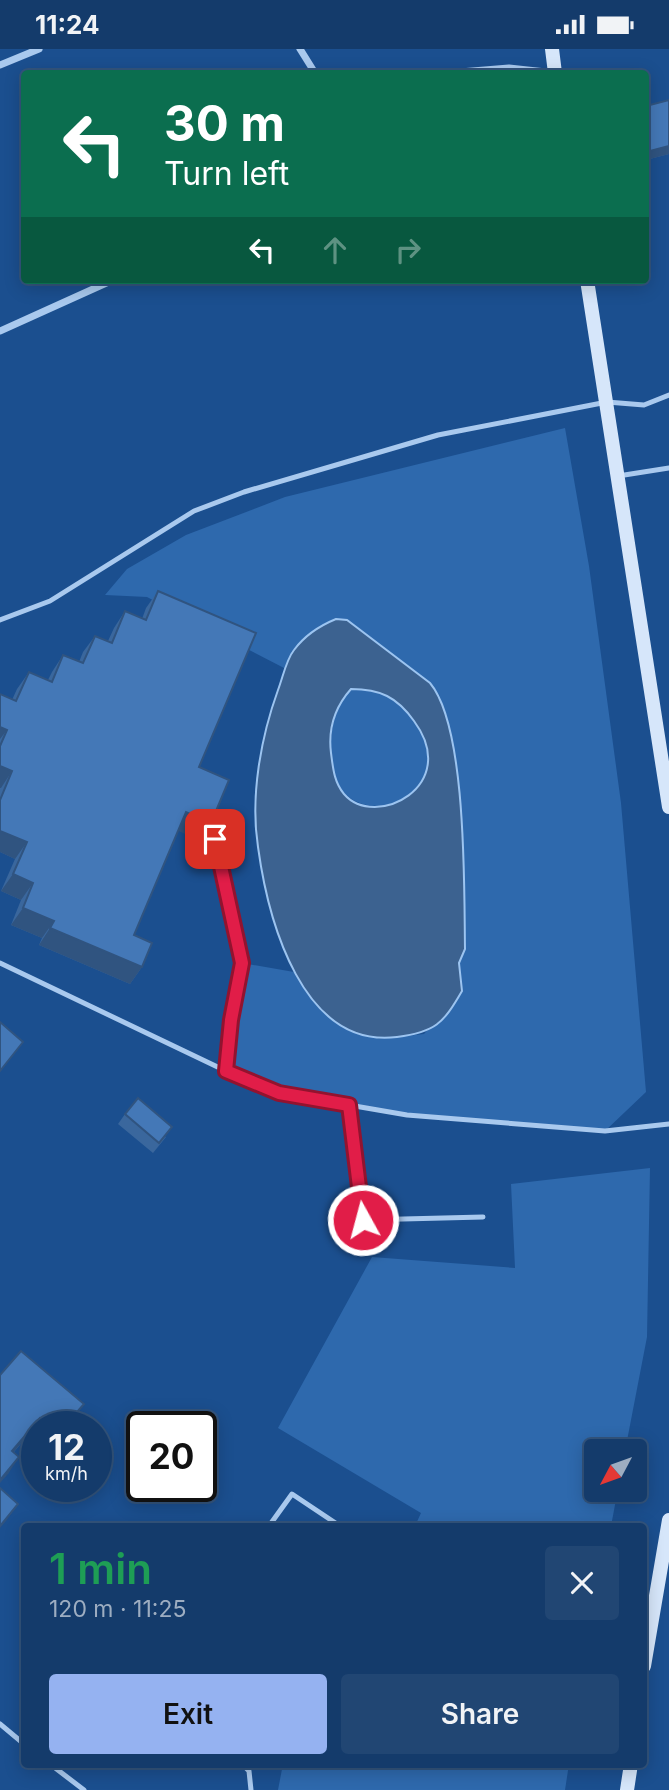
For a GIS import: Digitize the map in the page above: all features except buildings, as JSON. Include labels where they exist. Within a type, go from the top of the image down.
[{"type":"street","points":[[0,65],[38,49]]},
{"type":"street","points":[[300,49],[314,70]]},
{"type":"street","points":[[552,49],[555,70]]},
{"type":"street","points":[[485,70],[527,70]]},
{"type":"street","points":[[0,331],[104,284]]},
{"type":"street","points":[[588,284],[669,807]]},
{"type":"street","points":[[647,1648],[669,1520]]},
{"type":"street","points":[[627,1790],[630,1768]]},
{"type":"lane","points":[[0,620],[50,601],[194,511],[244,492],[438,435],[607,402],[644,405],[669,395]]},
{"type":"lane","points":[[618,476],[669,468]]},
{"type":"lane","points":[[215,839],[242,963],[231,1020],[226,1071]]},
{"type":"lane","points":[[0,963],[226,1071],[279,1093],[407,1115],[605,1131],[669,1124]]},
{"type":"lane","points":[[349,1105],[363,1220],[483,1217]]},
{"type":"lane","points":[[271,1523],[292,1494],[336,1523]]},
{"type":"lane","points":[[0,1724],[21,1742]]},
{"type":"lane","points":[[55,1768],[84,1790]]},
{"type":"lane","points":[[246,1768],[249,1771],[251,1790]]},
{"type":"lane","points":[[69,1790],[74,1783]]},
{"type":"shaded area","points":[[565,428],[589,566],[621,803],[646,1092],[605,1131],[407,1115],[279,1093],[226,1071],[242,963],[294,972],[320,1010],[379,1039],[424,1034],[462,991],[459,963],[465,949],[463,853],[458,788],[448,725],[439,694],[292,651],[286,669],[147,597],[105,595],[127,569],[186,535],[285,497]]},
{"type":"shaded area","points":[[336,619],[347,620],[430,683],[442,705],[451,735],[457,771],[463,850],[465,949],[459,963],[462,991],[437,1025],[410,1035],[364,1035],[337,1023],[314,1001],[296,974],[281,942],[263,877],[256,828],[256,787],[272,708],[291,654],[308,635]],"holes":[[[351,689],[379,693],[394,700],[414,721],[426,744],[428,765],[421,782],[409,795],[392,804],[375,807],[358,804],[344,794],[334,775],[330,744],[334,719]]]},
{"type":"shaded area","points":[[351,689],[369,690],[392,698],[411,717],[426,745],[426,769],[416,788],[398,801],[378,806],[357,802],[341,789],[332,764],[332,733],[336,715]]},
{"type":"shaded area","points":[[650,1168],[647,1337],[627,1439],[584,1439],[584,1502],[616,1502],[612,1523],[416,1523],[421,1513],[278,1428],[372,1257],[515,1268],[511,1184]]},
{"type":"shaded area","points":[[282,1768],[568,1768],[565,1790],[278,1790]]},
{"type":"route","points":[[215,839],[235,920],[242,963],[231,1020],[226,1071],[279,1093],[349,1105],[363,1220]]}]
